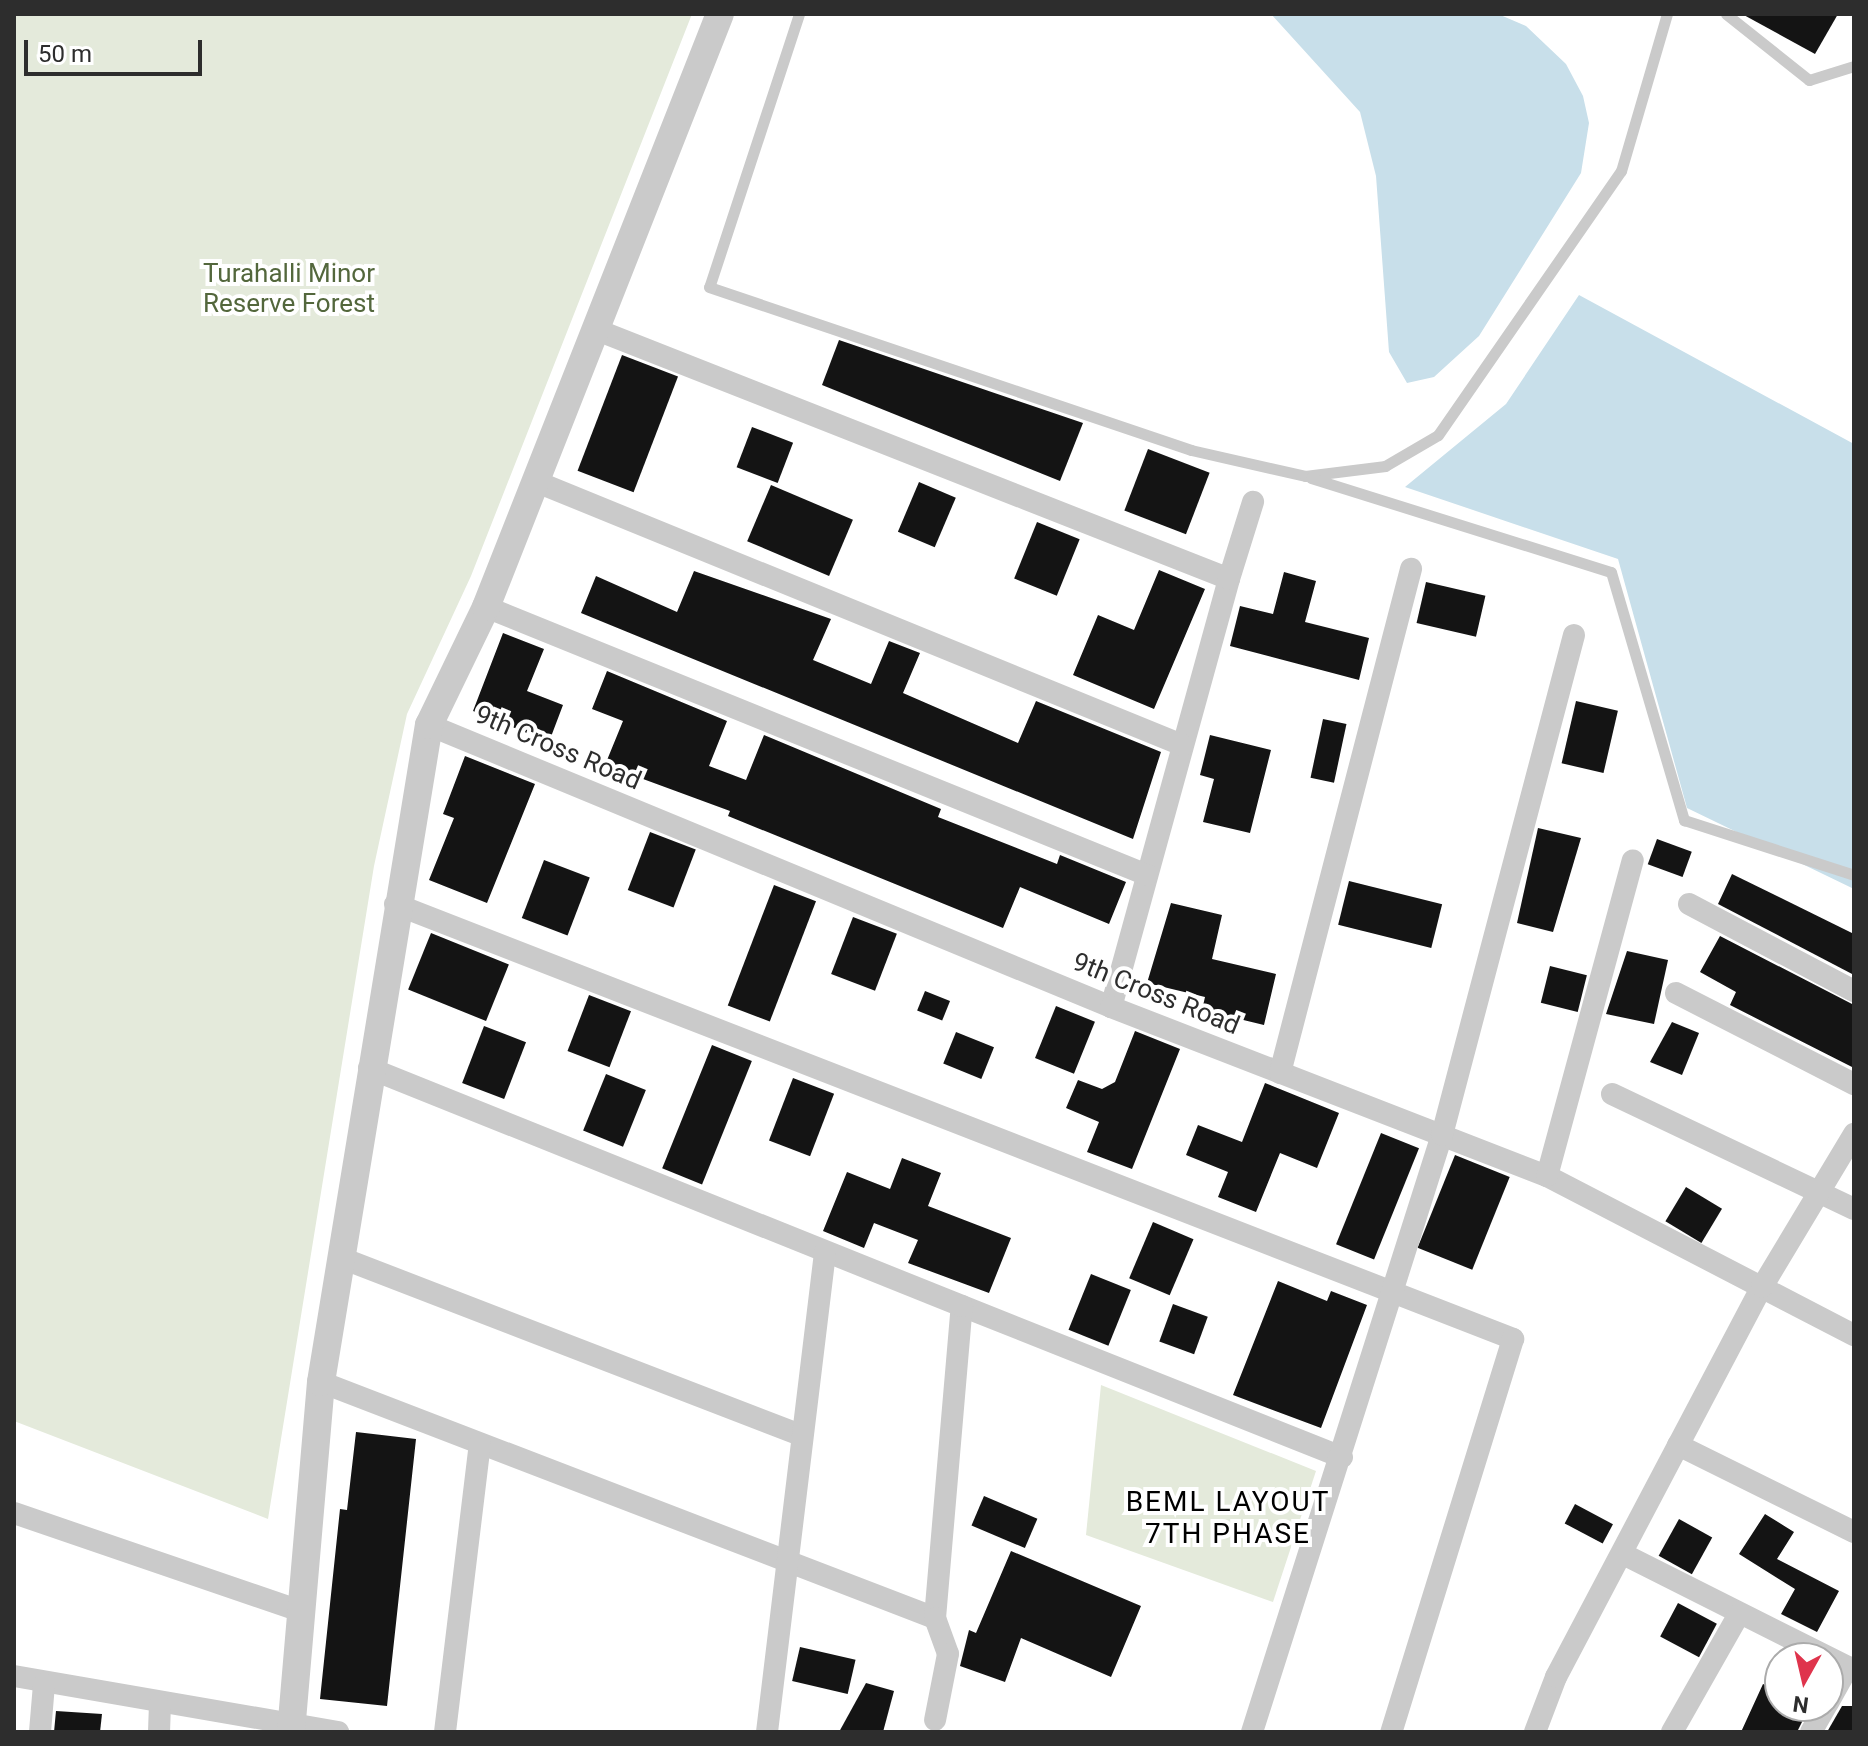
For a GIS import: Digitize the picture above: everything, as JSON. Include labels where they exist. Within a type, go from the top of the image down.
[{"type":"street","points":[[291,1729],[321,1382],[395,904],[429,725],[486,607],[720,14]]},
{"type":"street","points":[[597,330],[1229,579]]},
{"type":"street","points":[[537,482],[1182,745]]},
{"type":"street","points":[[1111,1007],[1182,745],[1253,502]]},
{"type":"street","points":[[1280,1073],[1411,569]]},
{"type":"street","points":[[486,607],[1147,875]]},
{"type":"street","points":[[1252,1732],[1442,1135],[1574,635]]},
{"type":"street","name":"9th Cross Road","points":[[429,725],[1111,1007],[1547,1176],[1854,1335]]},
{"type":"street","points":[[1547,1176],[1633,860]]},
{"type":"street","points":[[395,904],[1389,1295],[1513,1339],[1391,1732]]},
{"type":"street","points":[[1689,904],[1854,991]]},
{"type":"street","points":[[1676,993],[1854,1084]]},
{"type":"street","points":[[369,1068],[1342,1457]]},
{"type":"street","points":[[1612,1094],[1854,1209]]},
{"type":"street","points":[[1535,1732],[1556,1677],[1762,1287],[1815,1191],[1854,1134]]},
{"type":"street","points":[[767,1732],[825,1252]]},
{"type":"street","points":[[339,1257],[802,1436]]},
{"type":"street","points":[[935,1720],[948,1654],[935,1618],[962,1306]]},
{"type":"street","points":[[321,1382],[935,1618]]},
{"type":"street","points":[[445,1732],[480,1444]]},
{"type":"street","points":[[1678,1445],[1854,1532]]},
{"type":"street","points":[[14,1513],[301,1611]]},
{"type":"street","points":[[1623,1554],[1851,1669]]},
{"type":"street","points":[[1672,1732],[1739,1614]]},
{"type":"street","points":[[14,1676],[291,1729],[338,1732]]},
{"type":"street","points":[[40,1732],[44,1684]]},
{"type":"street","points":[[159,1732],[160,1706]]},
{"type":"lane","points":[[799,14],[709,287],[1191,450],[1305,476],[1611,572],[1684,820],[1854,875]]},
{"type":"lane","points":[[1305,476],[1385,466],[1438,435],[1621,171],[1667,14]]},
{"type":"lane","points":[[1726,14],[1809,80],[1854,66]]},
{"type":"green space","name":"Turahalli Minor Reserve Forest","points":[[14,14],[692,14],[471,576],[407,714],[374,866],[268,1519],[14,1421]]},
{"type":"green space","points":[[1101,1385],[1316,1471],[1273,1602],[1086,1535]]},
{"type":"water","points":[[1271,14],[1498,14],[1526,26],[1566,64],[1583,96],[1589,123],[1581,173],[1479,336],[1434,377],[1407,383],[1389,352],[1376,176],[1360,112]]},
{"type":"water","points":[[1579,295],[1854,444],[1854,889],[1687,808],[1618,559],[1405,487],[1506,404]]},
{"type":"building","points":[[1742,14],[1838,14],[1815,54]]},
{"type":"building","points":[[839,340],[1083,423],[1060,481],[822,385]]},
{"type":"building","points":[[622,355],[678,377],[634,492],[578,471]]},
{"type":"building","points":[[752,427],[793,443],[778,483],[737,467]]},
{"type":"building","points":[[1148,449],[1210,473],[1186,534],[1124,511]]},
{"type":"building","points":[[919,482],[956,498],[935,547],[898,532]]},
{"type":"building","points":[[771,485],[853,520],[829,576],[747,541]]},
{"type":"building","points":[[1037,522],[1080,539],[1057,596],[1014,579]]},
{"type":"building","points":[[1159,570],[1205,589],[1154,709],[1073,675],[1098,615],[1134,630]]},
{"type":"building","points":[[694,571],[831,619],[813,660],[871,684],[889,641],[920,653],[903,693],[1018,743],[1036,701],[1161,752],[1133,839],[581,613],[596,576],[677,612]]},
{"type":"building","points":[[1284,572],[1316,581],[1305,622],[1369,638],[1359,680],[1230,646],[1240,606],[1273,614]]},
{"type":"building","points":[[1426,582],[1485,596],[1476,637],[1417,623]]},
{"type":"building","points":[[503,633],[544,649],[527,691],[563,705],[549,742],[473,711]]},
{"type":"building","points":[[607,671],[727,721],[709,766],[746,780],[764,735],[941,809],[938,817],[1057,864],[1060,855],[1126,882],[1109,924],[1020,887],[1003,928],[728,816],[730,811],[605,765],[623,721],[592,709]]},
{"type":"building","points":[[1576,701],[1618,711],[1604,773],[1562,763]]},
{"type":"building","points":[[1323,719],[1346,724],[1334,783],[1311,778]]},
{"type":"building","points":[[1210,735],[1271,750],[1250,833],[1203,822],[1214,779],[1200,775]]},
{"type":"building","points":[[465,756],[535,784],[487,903],[429,880],[454,818],[443,814]]},
{"type":"building","points":[[1538,828],[1581,838],[1553,932],[1517,923]]},
{"type":"building","points":[[650,832],[696,850],[674,907],[628,890]]},
{"type":"building","points":[[1657,839],[1692,852],[1683,877],[1648,864]]},
{"type":"building","points":[[544,860],[590,878],[568,935],[522,918]]},
{"type":"building","points":[[1732,874],[1854,934],[1854,975],[1718,904]]},
{"type":"building","points":[[1349,881],[1442,904],[1431,948],[1338,925]]},
{"type":"building","points":[[774,885],[816,901],[770,1022],[728,1005]]},
{"type":"building","points":[[1171,903],[1222,915],[1212,959],[1276,974],[1264,1025],[1202,1010],[1205,997],[1147,983]]},
{"type":"building","points":[[853,917],[897,934],[875,991],[831,974]]},
{"type":"building","points":[[431,933],[509,964],[486,1021],[408,990]]},
{"type":"building","points":[[1720,936],[1854,1005],[1854,1068],[1730,1005],[1736,992],[1700,972]]},
{"type":"building","points":[[1627,951],[1668,960],[1654,1024],[1606,1014]]},
{"type":"building","points":[[1550,966],[1587,975],[1578,1012],[1541,1003]]},
{"type":"building","points":[[925,991],[950,1001],[942,1021],[917,1010]]},
{"type":"building","points":[[589,995],[631,1011],[610,1067],[567,1051]]},
{"type":"building","points":[[1056,1006],[1095,1022],[1074,1074],[1035,1058]]},
{"type":"building","points":[[1672,1022],[1699,1033],[1682,1075],[1650,1062]]},
{"type":"building","points":[[484,1026],[526,1042],[504,1099],[462,1083]]},
{"type":"building","points":[[1135,1031],[1180,1049],[1132,1169],[1087,1152],[1099,1122],[1066,1108],[1078,1080],[1102,1089],[1115,1082]]},
{"type":"building","points":[[956,1032],[994,1047],[981,1079],[943,1064]]},
{"type":"building","points":[[712,1045],[752,1061],[702,1184],[662,1168]]},
{"type":"building","points":[[606,1074],[646,1090],[623,1147],[583,1131]]},
{"type":"building","points":[[793,1078],[834,1094],[810,1156],[769,1141]]},
{"type":"building","points":[[1265,1083],[1339,1113],[1317,1168],[1280,1153],[1256,1212],[1218,1197],[1228,1172],[1186,1155],[1198,1125],[1242,1142]]},
{"type":"building","points":[[1381,1133],[1419,1148],[1374,1260],[1336,1244]]},
{"type":"building","points":[[1455,1155],[1510,1177],[1472,1270],[1418,1248]]},
{"type":"building","points":[[902,1158],[941,1173],[928,1206],[1011,1238],[989,1293],[908,1263],[918,1240],[874,1223],[864,1248],[823,1231],[847,1172],[890,1189]]},
{"type":"building","points":[[1686,1187],[1722,1209],[1701,1243],[1665,1221]]},
{"type":"building","points":[[1153,1222],[1194,1239],[1170,1295],[1129,1278]]},
{"type":"building","points":[[1091,1274],[1131,1290],[1108,1346],[1069,1330]]},
{"type":"building","points":[[1278,1281],[1327,1301],[1331,1291],[1367,1305],[1321,1428],[1233,1395]]},
{"type":"building","points":[[1173,1304],[1208,1317],[1194,1354],[1159,1342]]},
{"type":"building","points":[[356,1432],[416,1439],[387,1706],[320,1699],[340,1509],[347,1510]]},
{"type":"building","points":[[984,1496],[1037,1519],[1025,1548],[971,1525]]},
{"type":"building","points":[[1575,1504],[1613,1524],[1603,1544],[1565,1523]]},
{"type":"building","points":[[1765,1514],[1794,1532],[1777,1559],[1839,1591],[1817,1632],[1781,1614],[1795,1589],[1739,1554]]},
{"type":"building","points":[[1679,1519],[1712,1537],[1692,1574],[1659,1556]]},
{"type":"building","points":[[1011,1551],[1141,1606],[1111,1677],[1021,1638],[1005,1682],[960,1666],[969,1630],[976,1633]]},
{"type":"building","points":[[1678,1603],[1717,1624],[1699,1657],[1660,1637]]},
{"type":"building","points":[[800,1647],[856,1660],[848,1694],[792,1681]]},
{"type":"building","points":[[866,1683],[894,1691],[883,1732],[839,1732]]},
{"type":"building","points":[[1763,1684],[1764,1722],[1802,1722],[1797,1732],[1741,1732]]},
{"type":"building","points":[[1844,1706],[1854,1706],[1854,1732],[1827,1732],[1833,1722],[1844,1722]]},
{"type":"building","points":[[56,1711],[102,1714],[100,1732],[54,1732]]},
{"type":"district","name":"BEML LAYOUT 7TH PHASE","points":[[1228,1518]]}]
